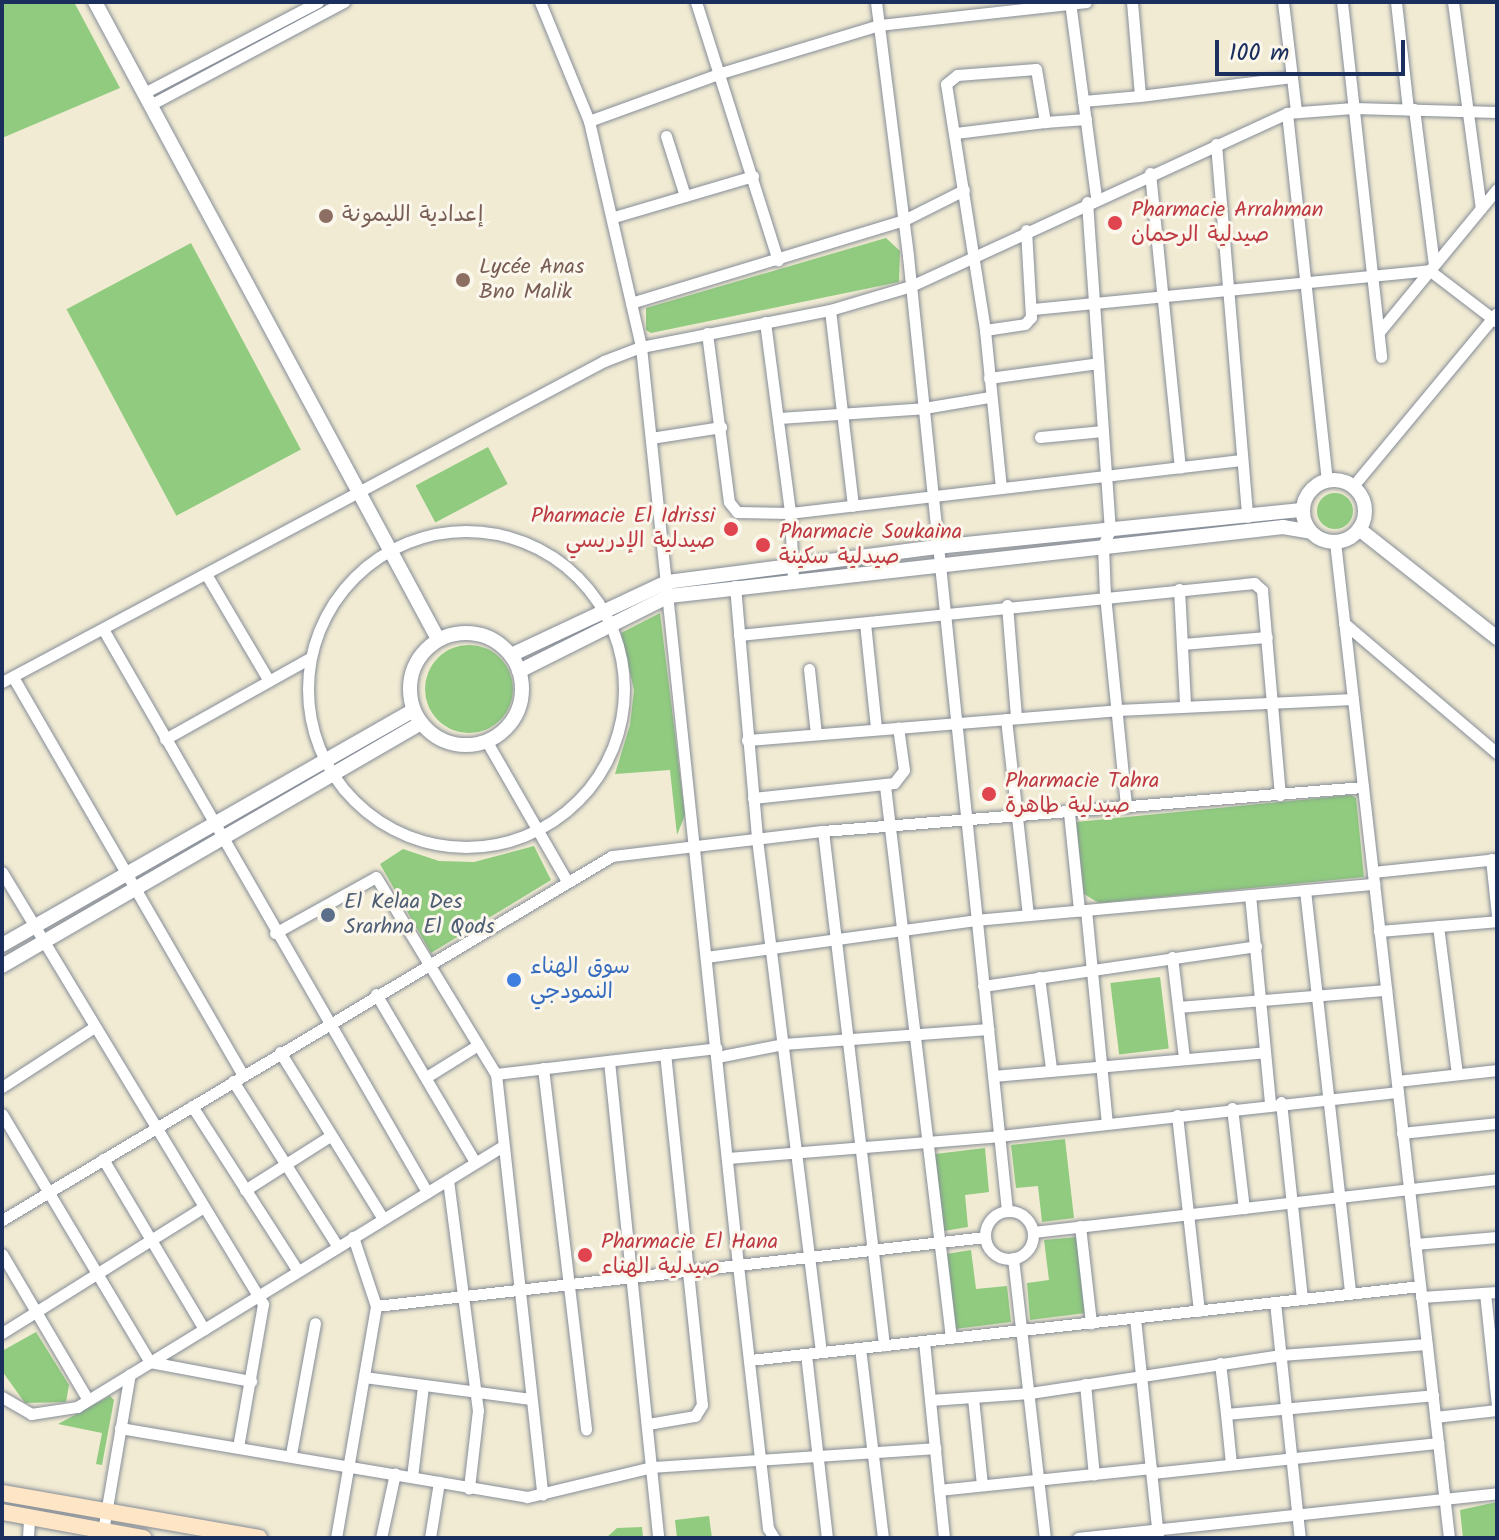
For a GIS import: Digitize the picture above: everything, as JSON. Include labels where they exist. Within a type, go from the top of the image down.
[{"type":"main road","points":[[2,1493],[259,1538]]},
{"type":"main road","points":[[2,1512],[103,1534],[144,1538]]},
{"type":"street","points":[[95,2],[438,639]]},
{"type":"street","points":[[147,99],[254,42],[318,2]]},
{"type":"street","points":[[254,42],[344,2]]},
{"type":"street","points":[[540,2],[589,121],[614,217],[641,347],[738,1265],[768,1528],[774,1538]]},
{"type":"street","points":[[696,2],[778,260]]},
{"type":"street","points":[[876,2],[904,220],[1007,1211]]},
{"type":"street","points":[[589,121],[721,73],[879,25],[1016,6],[1086,2]]},
{"type":"street","points":[[1132,2],[1140,96]]},
{"type":"street","points":[[1283,2],[1327,480]]},
{"type":"street","points":[[1342,2],[1381,357]]},
{"type":"street","points":[[1353,486],[1496,318],[1432,268],[1396,2]]},
{"type":"street","points":[[1453,2],[1481,208]]},
{"type":"street","points":[[1070,3],[1086,119],[1092,200],[1094,303],[1110,530],[1103,546],[1105,595],[1126,807]]},
{"type":"street","points":[[1001,488],[985,330],[946,84],[957,75],[1036,69],[1045,122]]},
{"type":"street","points":[[1083,101],[1292,77]]},
{"type":"street","points":[[338,1247],[286,1164],[136,890],[8,680],[604,361],[641,347],[830,310],[911,286],[1150,173],[1292,112],[1353,108],[1497,112]]},
{"type":"street","points":[[955,133],[1086,119]]},
{"type":"street","points":[[666,136],[685,196]]},
{"type":"street","points":[[1216,144],[1247,517]]},
{"type":"street","points":[[1150,173],[1180,467]]},
{"type":"street","points":[[614,217],[753,176]]},
{"type":"street","points":[[1379,332],[1497,189]]},
{"type":"street","points":[[631,303],[904,220],[964,190]]},
{"type":"street","points":[[985,330],[1025,324],[1033,309],[1026,230]]},
{"type":"street","points":[[1033,309],[1307,284],[1432,268]]},
{"type":"street","points":[[830,310],[845,413],[853,506]]},
{"type":"street","points":[[765,322],[790,513],[792,572]]},
{"type":"street","points":[[707,333],[729,502],[737,512],[790,513],[1242,460]]},
{"type":"street","points":[[989,378],[1098,363]]},
{"type":"street","points":[[779,418],[924,408],[990,397]]},
{"type":"street","points":[[651,438],[721,427]]},
{"type":"street","points":[[1040,437],[1103,431]]},
{"type":"street","points":[[1310,532],[1302,510],[1309,491],[1327,480],[1353,486]]},
{"type":"street","points":[[1335,542],[1359,529],[1365,511],[1353,486]]},
{"type":"street","points":[[511,655],[668,589],[792,572],[936,547],[1302,510]]},
{"type":"street","points":[[668,589],[735,586],[792,572],[938,563],[1283,527],[1310,532],[1335,542]]},
{"type":"street","points":[[1359,529],[1497,638]]},
{"type":"street","points":[[468,530],[508,536],[556,559],[577,576],[606,615],[623,668],[618,728],[606,763],[578,802],[539,831],[480,848],[419,842],[366,812],[333,777],[310,717],[310,658],[326,615],[353,577],[390,549],[441,533],[468,530]]},
{"type":"street","points":[[1335,542],[1449,1538]]},
{"type":"street","points":[[206,574],[269,681]]},
{"type":"street","points":[[739,635],[1105,595],[1258,585],[1267,637],[1280,795]]},
{"type":"street","points":[[735,586],[757,839],[800,1153],[821,1352]]},
{"type":"street","points":[[1179,589],[1185,705]]},
{"type":"street","points":[[1007,605],[1015,817],[1028,915]]},
{"type":"street","points":[[519,671],[606,615]]},
{"type":"street","points":[[865,623],[876,728]]},
{"type":"street","points":[[1344,623],[1497,753]]},
{"type":"street","points":[[103,629],[216,823],[327,1024],[427,1192]]},
{"type":"street","points":[[478,633],[511,655],[519,671],[522,692],[517,713],[487,742],[451,743],[417,718],[412,670],[438,639],[478,633]]},
{"type":"street","points":[[1182,644],[1267,637]]},
{"type":"street","points":[[165,739],[310,658]]},
{"type":"street","points":[[809,669],[816,734]]},
{"type":"street","points":[[747,740],[1185,705],[1353,699]]},
{"type":"street","points":[[2,945],[33,924],[325,762],[417,718]]},
{"type":"street","points":[[2,966],[333,777],[417,718]]},
{"type":"street","points":[[753,798],[885,786],[899,780],[904,770],[898,727]]},
{"type":"street","points":[[487,742],[567,881]]},
{"type":"street","points":[[885,786],[912,1036],[929,1141],[951,1338]]},
{"type":"street","points":[[2,1220],[376,994],[612,856],[823,831],[1363,787]]},
{"type":"street","points":[[1069,813],[1092,969],[1107,1123]]},
{"type":"street","points":[[823,831],[834,936],[851,1040],[884,1345]]},
{"type":"street","points":[[706,957],[834,936],[975,920],[1305,890],[1494,859],[1497,915]]},
{"type":"street","points":[[2,872],[153,1129],[263,1304],[238,1447]]},
{"type":"street","points":[[275,933],[376,877],[496,1074],[517,1290],[542,1494]]},
{"type":"street","points":[[1305,890],[1350,1294]]},
{"type":"street","points":[[1250,895],[1265,1052],[1291,1202],[1302,1299]]},
{"type":"street","points":[[1379,931],[1497,921]]},
{"type":"street","points":[[1438,926],[1457,1074]]},
{"type":"street","points":[[983,986],[1256,946]]},
{"type":"street","points":[[1172,957],[1184,1058]]},
{"type":"street","points":[[1039,977],[1051,1068]]},
{"type":"street","points":[[1178,1007],[1318,993],[1386,990]]},
{"type":"street","points":[[376,994],[428,1076],[475,1162]]},
{"type":"street","points":[[2,1087],[93,1028]]},
{"type":"street","points":[[496,1074],[665,1054],[988,1029]]},
{"type":"street","points":[[428,1076],[478,1045]]},
{"type":"street","points":[[280,1052],[383,1219]]},
{"type":"street","points":[[993,1076],[1051,1068],[1265,1052]]},
{"type":"street","points":[[648,1424],[695,1416],[702,1405],[665,1054]]},
{"type":"street","points":[[609,1061],[634,1277],[658,1538]]},
{"type":"street","points":[[543,1068],[586,1429]]},
{"type":"street","points":[[727,1158],[999,1136],[1328,1098],[1457,1074],[1497,1070]]},
{"type":"street","points":[[192,1106],[298,1271]]},
{"type":"street","points":[[1232,1108],[1244,1208]]},
{"type":"street","points":[[2,1114],[46,1193],[150,1362],[251,1381]]},
{"type":"street","points":[[1177,1115],[1199,1311]]},
{"type":"street","points":[[1402,1133],[1497,1123]]},
{"type":"street","points":[[245,1190],[330,1136]]},
{"type":"street","points":[[2,1397],[20,1411],[45,1414],[88,1400],[503,1146]]},
{"type":"street","points":[[103,1159],[204,1329]]},
{"type":"street","points":[[1033,1232],[1497,1179]]},
{"type":"street","points":[[448,1180],[475,1391],[477,1431],[469,1488]]},
{"type":"street","points":[[2,1333],[202,1208]]},
{"type":"street","points":[[985,1237],[993,1217],[1007,1211],[1021,1214],[1033,1232]]},
{"type":"street","points":[[1080,1226],[1091,1323]]},
{"type":"street","points":[[985,1237],[998,1256],[1013,1258],[1026,1252],[1033,1232]]},
{"type":"street","points":[[336,1538],[376,1306],[353,1237]]},
{"type":"street","points":[[376,1306],[985,1237]]},
{"type":"street","points":[[1415,1244],[1497,1237]]},
{"type":"street","points":[[2,1254],[88,1400]]},
{"type":"street","points":[[1013,1258],[1045,1538]]},
{"type":"street","points":[[750,1360],[1350,1294],[1491,1292],[1497,1408],[1435,1417]]},
{"type":"street","points":[[1275,1302],[1300,1538]]},
{"type":"street","points":[[1135,1318],[1158,1534]]},
{"type":"street","points":[[291,1454],[315,1323]]},
{"type":"street","points":[[924,1341],[944,1538]]},
{"type":"street","points":[[930,1400],[1030,1393],[1281,1355],[1427,1344]]},
{"type":"street","points":[[860,1348],[883,1538]]},
{"type":"street","points":[[806,1354],[827,1538]]},
{"type":"street","points":[[1220,1363],[1231,1464]]},
{"type":"street","points":[[103,1534],[130,1374]]},
{"type":"street","points":[[364,1377],[531,1399]]},
{"type":"street","points":[[1085,1384],[1094,1475]]},
{"type":"street","points":[[412,1477],[423,1386]]},
{"type":"street","points":[[1226,1414],[1433,1395]]},
{"type":"street","points":[[973,1398],[982,1485]]},
{"type":"street","points":[[120,1428],[349,1463],[527,1497],[652,1467],[935,1448]]},
{"type":"street","points":[[939,1490],[1438,1443]]},
{"type":"street","points":[[381,1538],[395,1473]]},
{"type":"street","points":[[430,1538],[439,1482]]},
{"type":"street","points":[[1078,1538],[1158,1534],[1497,1493]]},
{"type":"street","points":[[28,1538],[29,1517]]},
{"type":"green space","points":[[2,2],[74,2],[120,88],[2,138]]},
{"type":"green space","points":[[886,238],[900,251],[899,282],[651,333],[646,330],[646,308]]},
{"type":"green space","points":[[191,243],[301,450],[176,516],[67,309]]},
{"type":"green space","points":[[488,447],[508,484],[435,523],[416,485]]},
{"type":"green space","points":[[1335,493],[1348,498],[1353,511],[1348,524],[1335,529],[1322,524],[1317,511],[1322,498]]},
{"type":"green space","points":[[660,613],[685,815],[677,835],[670,770],[615,774],[630,725],[634,690],[621,633]]},
{"type":"green space","points":[[460,645],[478,645],[494,652],[506,664],[513,680],[513,698],[506,714],[494,726],[478,733],[460,733],[444,726],[432,714],[425,698],[425,680],[432,664],[444,652]]},
{"type":"green space","points":[[1351,795],[1356,798],[1364,877],[1099,903],[1084,894],[1076,822]]},
{"type":"green space","points":[[534,846],[551,880],[431,953],[380,864],[403,849],[439,861],[474,862]]},
{"type":"green space","points":[[1160,977],[1169,1048],[1119,1055],[1110,983]]},
{"type":"green space","points":[[1065,1139],[1074,1218],[1042,1222],[1038,1186],[1016,1188],[1011,1145]]},
{"type":"green space","points":[[985,1148],[989,1192],[965,1195],[968,1227],[944,1231],[935,1154]]},
{"type":"green space","points":[[1077,1237],[1086,1313],[1030,1320],[1027,1283],[1049,1280],[1044,1240]]},
{"type":"green space","points":[[971,1250],[976,1289],[1007,1286],[1011,1322],[955,1329],[946,1254]]},
{"type":"green space","points":[[36,1332],[69,1385],[66,1402],[25,1403],[2,1371],[2,1351]]},
{"type":"green space","points":[[110,1396],[114,1400],[102,1465],[96,1464],[102,1433],[58,1424]]},
{"type":"green space","points":[[1497,1502],[1497,1538],[1463,1538],[1460,1510]]},
{"type":"green space","points":[[709,1516],[712,1538],[677,1538],[675,1520]]},
{"type":"green space","points":[[642,1527],[643,1538],[606,1538],[617,1528]]},
{"type":"place","name":"إعدادية الليمونة","points":[[326,216]]},
{"type":"place","name":"Pharmacie Arrahman صيدلية الرحمان","points":[[1115,223]]},
{"type":"place","name":"Lycée Anas Bno Malik","points":[[463,280]]},
{"type":"place","name":"Pharmacie El Idrissi صيدلية الإدريسي","points":[[731,529]]},
{"type":"place","name":"Pharmacie Soukaina صيدلية سكينة","points":[[763,545]]},
{"type":"place","name":"Pharmacie Tahra صيدلية طاهرة","points":[[989,794]]},
{"type":"place","name":"El Kelaa Des Srarhna El Qods","points":[[328,915]]},
{"type":"place","name":"سوق الهناء النمودجي","points":[[514,980]]},
{"type":"place","name":"Pharmacie El Hana صيدلية الهناء","points":[[585,1255]]}]
